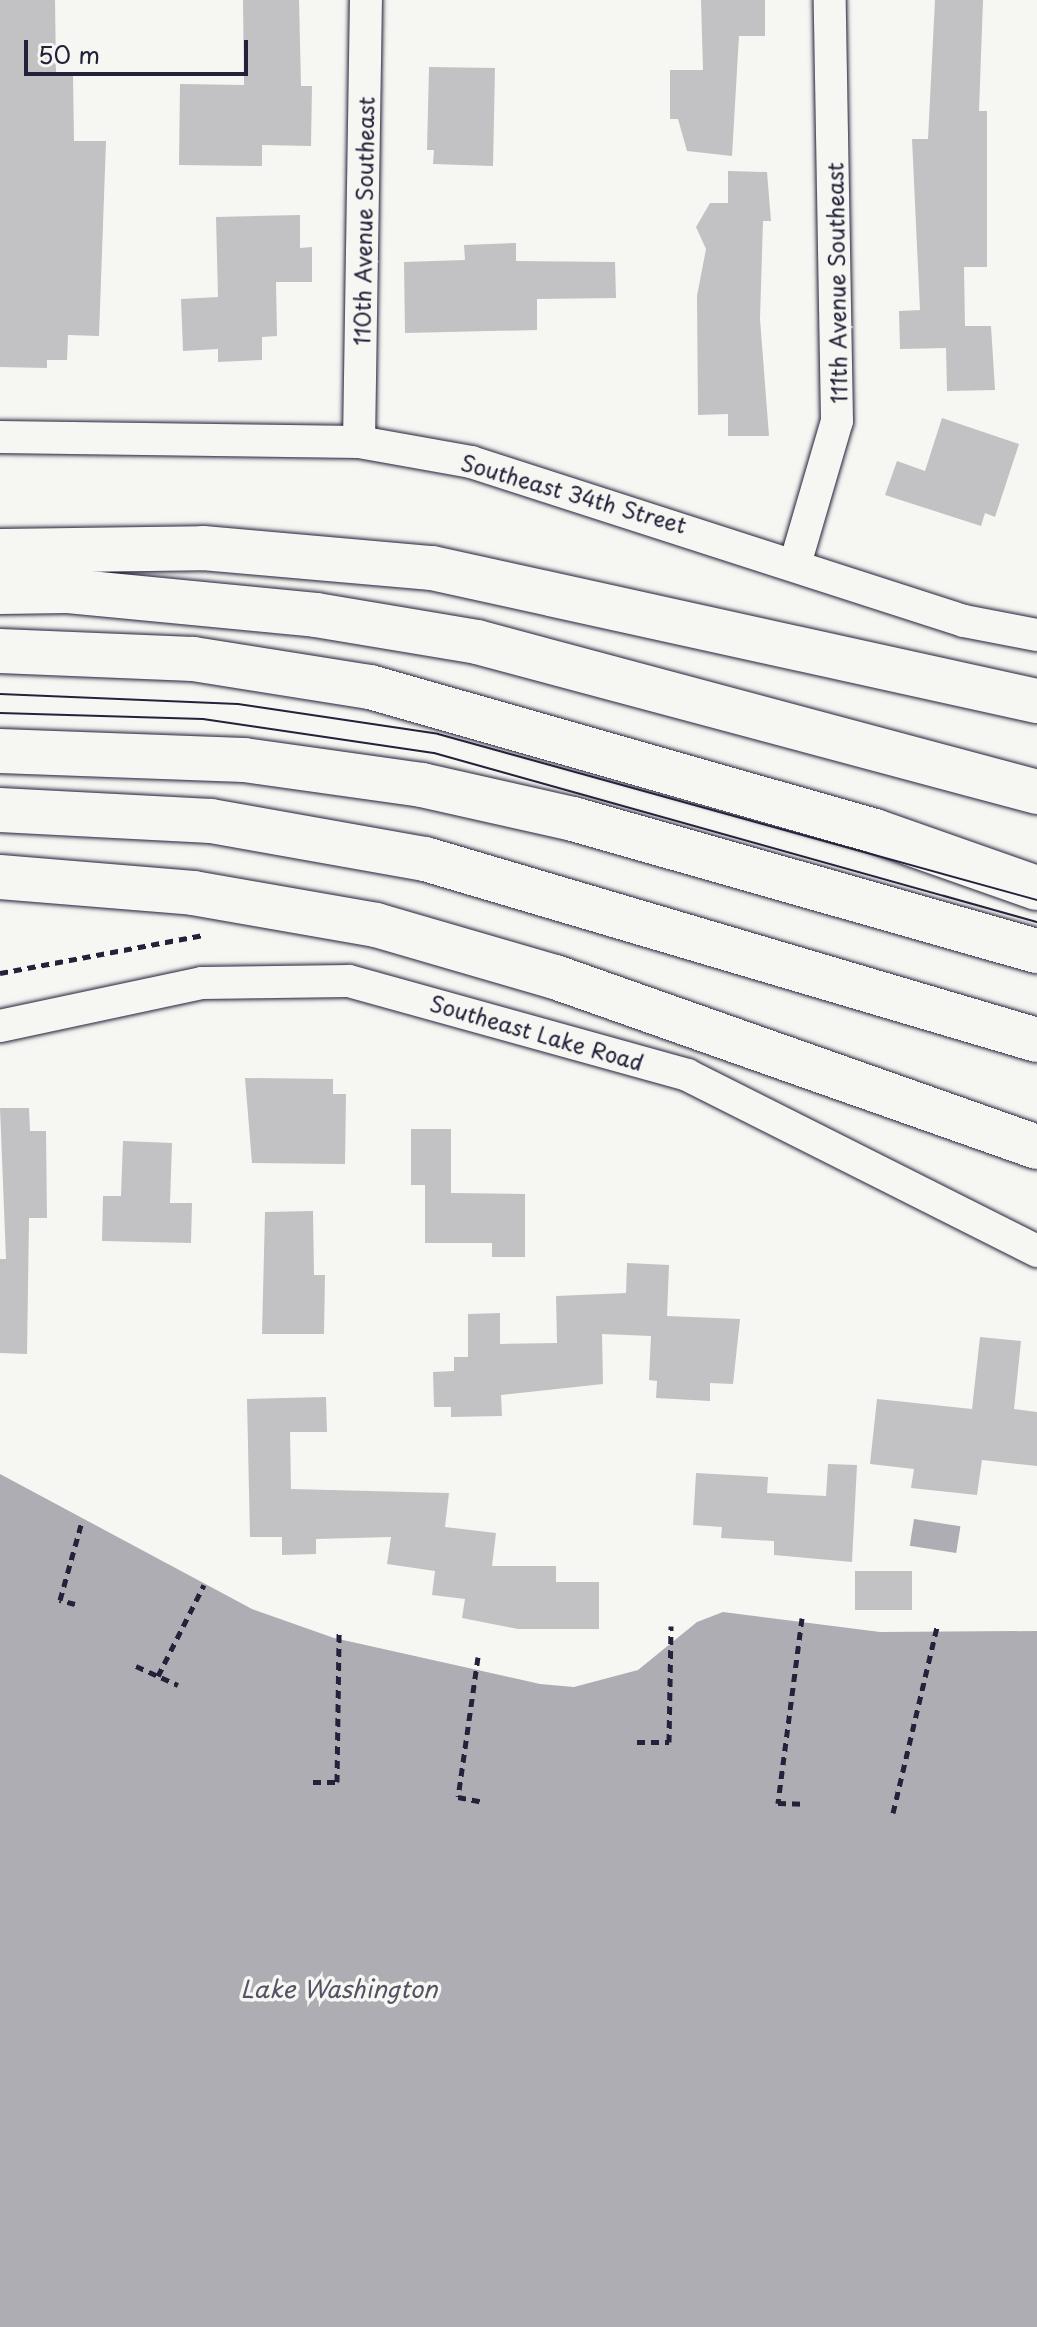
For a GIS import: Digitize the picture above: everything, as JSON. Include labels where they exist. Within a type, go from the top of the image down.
[{"type":"highway","points":[[0,551],[189,548],[432,568],[1037,701]]},
{"type":"highway","points":[[0,592],[68,591],[316,615],[477,642],[1037,792]]},
{"type":"highway","points":[[0,651],[193,659],[406,695],[860,827],[1037,888]]},
{"type":"highway","points":[[0,751],[244,760],[422,785],[815,888],[1037,951]]},
{"type":"highway","points":[[0,810],[120,813],[324,838],[425,859],[741,949],[1037,1040]]},
{"type":"highway","points":[[0,877],[193,893],[376,925],[555,977],[1037,1147]]},
{"type":"highway","points":[[741,949],[1037,1013]]},
{"type":"street","name":"110th Avenue Southeast","points":[[359,442],[366,0]]},
{"type":"street","name":"111th Avenue Southeast","points":[[796,561],[837,421],[830,0]]},
{"type":"street","name":"Southeast 34th Street","points":[[0,437],[359,442],[566,487],[796,561],[964,621],[1037,635]]},
{"type":"street","name":"Southeast Lake Road","points":[[0,1026],[202,983],[349,981],[687,1075],[1037,1251]]},
{"type":"path","points":[[75,1604],[60,1600],[82,1521]]},
{"type":"path","points":[[158,1676],[204,1585]]},
{"type":"path","points":[[802,1618],[778,1803],[803,1804]]},
{"type":"path","points":[[637,1742],[669,1742],[671,1626]]},
{"type":"path","points":[[893,1813],[937,1627]]},
{"type":"path","points":[[313,1782],[337,1782],[339,1632]]},
{"type":"path","points":[[478,1657],[458,1797],[484,1802]]},
{"type":"path","points":[[136,1666],[178,1685]]},
{"type":"water","name":"Lake Washington","points":[[0,1474],[252,1609],[334,1638],[540,1684],[574,1687],[638,1670],[697,1622],[723,1612],[880,1632],[1037,1631],[1037,2327],[0,2327]]},
{"type":"water","points":[[914,1519],[960,1526],[956,1553],[910,1546]]},
{"type":"building","points":[[0,0],[55,0],[56,74],[73,74],[74,141],[106,141],[99,336],[68,335],[67,360],[47,360],[47,368],[0,367]]},
{"type":"building","points":[[243,0],[299,0],[301,86],[312,86],[311,146],[262,145],[262,166],[179,165],[180,84],[244,85]]},
{"type":"building","points":[[701,0],[765,0],[765,36],[739,36],[732,156],[687,151],[678,119],[670,119],[670,70],[703,70]]},
{"type":"building","points":[[935,0],[983,0],[979,111],[987,111],[987,267],[964,267],[965,326],[991,326],[995,390],[947,391],[946,348],[900,349],[899,311],[920,310],[912,139],[928,139]]},
{"type":"building","points":[[429,67],[495,68],[493,166],[433,164],[434,150],[427,150]]},
{"type":"building","points":[[728,171],[767,172],[771,221],[763,221],[760,319],[769,436],[728,436],[728,414],[698,415],[697,296],[706,249],[696,227],[710,203],[728,203]]},
{"type":"building","points":[[300,215],[300,248],[312,247],[312,282],[276,282],[277,336],[262,337],[262,360],[218,362],[218,349],[183,351],[181,299],[218,297],[216,217]]},
{"type":"building","points":[[516,243],[516,261],[615,262],[616,298],[537,299],[537,330],[405,333],[404,262],[465,260],[464,245]]},
{"type":"building","points":[[942,418],[1019,444],[995,517],[985,513],[981,526],[885,495],[897,461],[925,471]]},
{"type":"building","points":[[245,1078],[333,1079],[333,1094],[346,1094],[345,1164],[252,1163]]},
{"type":"building","points":[[0,1108],[29,1108],[30,1131],[46,1131],[47,1218],[29,1218],[27,1354],[0,1353],[0,1259],[6,1259]]},
{"type":"building","points":[[411,1129],[451,1129],[451,1193],[525,1194],[525,1257],[492,1257],[492,1243],[425,1243],[425,1185],[411,1185]]},
{"type":"building","points":[[123,1141],[172,1143],[170,1203],[192,1203],[191,1243],[102,1241],[103,1196],[121,1196]]},
{"type":"building","points":[[313,1211],[314,1275],[325,1275],[324,1334],[262,1334],[265,1212]]},
{"type":"building","points":[[627,1263],[669,1265],[667,1316],[740,1319],[733,1384],[710,1383],[710,1401],[656,1398],[657,1381],[649,1380],[651,1336],[602,1334],[603,1384],[501,1395],[502,1416],[451,1417],[451,1407],[434,1407],[433,1372],[454,1371],[454,1357],[468,1357],[468,1314],[500,1313],[500,1344],[557,1343],[556,1296],[626,1293]]},
{"type":"building","points":[[980,1337],[1021,1341],[1014,1409],[1037,1412],[1037,1466],[982,1460],[977,1495],[911,1488],[914,1469],[870,1464],[877,1399],[972,1409]]},
{"type":"building","points":[[326,1397],[327,1432],[290,1432],[291,1489],[449,1493],[445,1527],[496,1533],[492,1566],[556,1566],[556,1582],[599,1582],[599,1629],[518,1629],[462,1618],[465,1599],[432,1595],[435,1571],[387,1564],[391,1537],[316,1539],[316,1554],[282,1555],[282,1537],[250,1537],[247,1399]]},
{"type":"building","points":[[828,1464],[857,1465],[852,1562],[774,1555],[774,1541],[721,1538],[722,1527],[693,1525],[696,1473],[768,1477],[767,1493],[826,1496]]},
{"type":"building","points":[[855,1571],[912,1571],[912,1610],[855,1610]]},
{"type":"tram line","points":[[0,694],[238,704],[438,734],[1037,900]]},
{"type":"tram line","points":[[0,713],[203,719],[434,753],[1037,922]]}]
